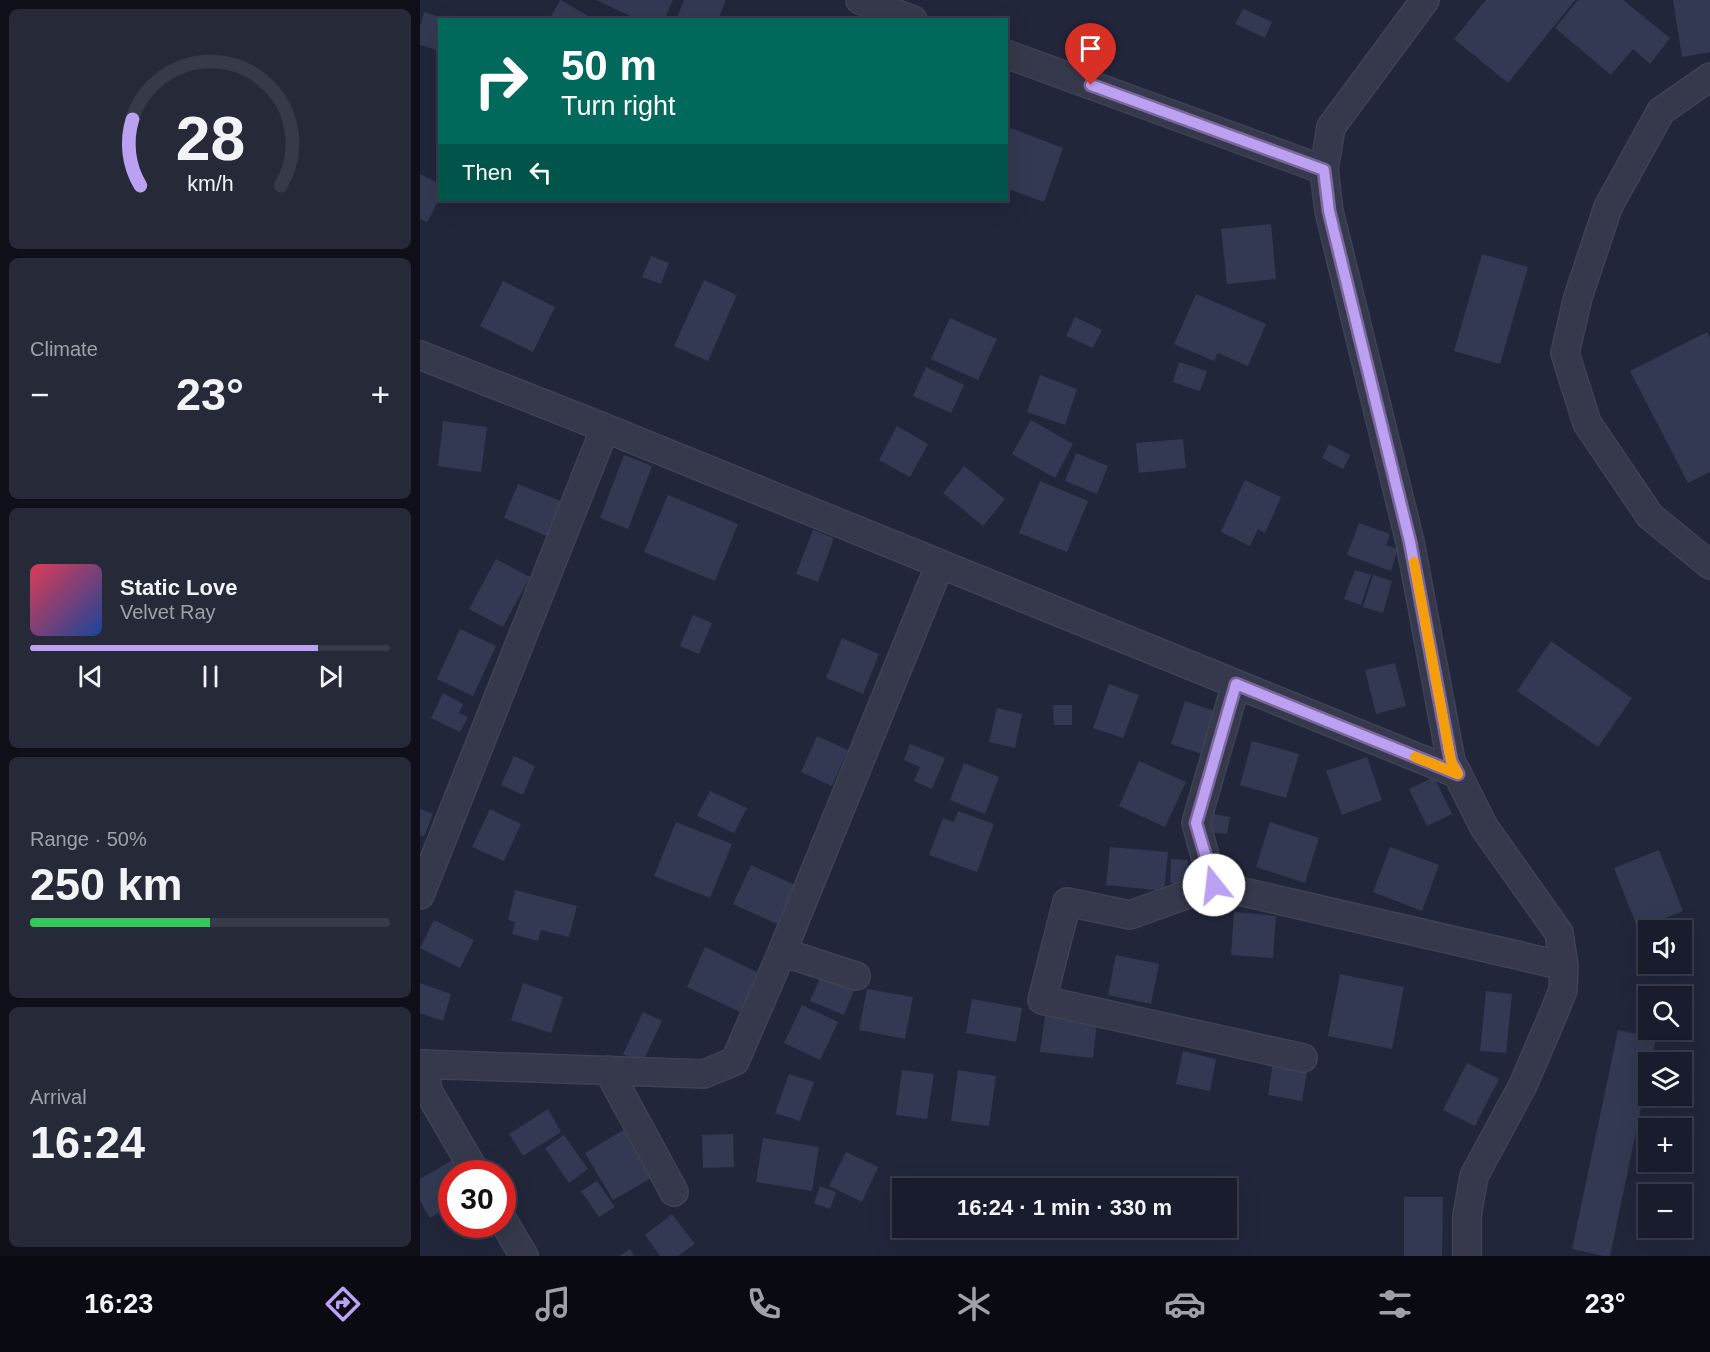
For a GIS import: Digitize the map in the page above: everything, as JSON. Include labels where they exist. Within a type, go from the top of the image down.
[{"type":"street","points":[[860,0],[908,18]]},
{"type":"street","points":[[1425,0],[1331,127],[1324,170],[1329,211],[1410,542],[1451,761],[1484,827],[1559,933],[1563,990],[1523,1085],[1474,1176],[1467,1216],[1467,1256]]},
{"type":"street","points":[[1008,55],[1324,170]]},
{"type":"street","points":[[1710,77],[1661,111],[1608,207],[1578,297],[1566,353],[1587,423],[1650,516],[1710,565]]},
{"type":"street","points":[[420,355],[1458,774]]},
{"type":"street","points":[[420,895],[605,428]]},
{"type":"street","points":[[468,1160],[428,1091],[422,1064],[704,1074],[735,1061],[782,952],[940,564]]},
{"type":"street","points":[[1214,885],[1196,823],[1236,684]]},
{"type":"street","points":[[1303,1058],[1041,1000],[1067,902],[1130,915],[1214,885],[1563,966]]},
{"type":"street","points":[[782,952],[856,976]]},
{"type":"street","points":[[608,1071],[674,1192]]},
{"type":"street","points":[[514,1238],[524,1256]]},
{"type":"building","points":[[561,0],[592,18],[550,18]]},
{"type":"building","points":[[596,0],[673,0],[665,18],[635,18]]},
{"type":"building","points":[[684,0],[726,0],[719,18],[677,18]]},
{"type":"building","points":[[1486,0],[1575,0],[1508,83],[1454,39]]},
{"type":"building","points":[[1578,0],[1623,0],[1670,38],[1650,64],[1633,49],[1611,75],[1555,28]]},
{"type":"building","points":[[1673,0],[1710,0],[1710,52],[1682,57]]},
{"type":"building","points":[[1243,9],[1272,22],[1265,38],[1235,24]]},
{"type":"building","points":[[424,12],[442,18],[438,18],[438,50],[420,45],[420,26]]},
{"type":"building","points":[[1011,128],[1063,148],[1044,202],[1008,189],[1008,136]]},
{"type":"building","points":[[420,174],[438,183],[438,201],[427,222],[420,219]]},
{"type":"building","points":[[1271,224],[1276,279],[1227,284],[1221,229]]},
{"type":"building","points":[[1482,254],[1528,267],[1500,364],[1454,351]]},
{"type":"building","points":[[651,256],[669,263],[661,284],[642,277]]},
{"type":"building","points":[[704,280],[737,295],[708,361],[674,346]]},
{"type":"building","points":[[503,281],[555,307],[533,352],[480,326]]},
{"type":"building","points":[[1196,294],[1266,324],[1248,366],[1218,353],[1214,361],[1174,344]]},
{"type":"building","points":[[1075,317],[1102,330],[1093,348],[1066,336]]},
{"type":"building","points":[[950,318],[997,339],[978,380],[931,359]]},
{"type":"building","points":[[1707,332],[1710,337],[1710,472],[1688,483],[1630,371]]},
{"type":"building","points":[[1179,362],[1207,371],[1200,391],[1173,382]]},
{"type":"building","points":[[926,367],[964,385],[951,413],[913,396]]},
{"type":"building","points":[[1040,375],[1077,389],[1065,425],[1027,412]]},
{"type":"building","points":[[1031,420],[1073,444],[1055,478],[1012,454]]},
{"type":"building","points":[[443,421],[487,427],[481,472],[438,466]]},
{"type":"building","points":[[897,426],[928,444],[910,477],[879,460]]},
{"type":"building","points":[[1183,439],[1186,468],[1139,473],[1136,443]]},
{"type":"building","points":[[1329,444],[1350,455],[1343,469],[1322,458]]},
{"type":"building","points":[[1076,453],[1108,466],[1097,494],[1065,481]]},
{"type":"building","points":[[624,455],[652,466],[628,529],[600,518]]},
{"type":"building","points":[[964,466],[1005,499],[983,526],[943,493]]},
{"type":"building","points":[[1245,480],[1281,497],[1265,533],[1258,529],[1250,546],[1221,532]]},
{"type":"building","points":[[1040,481],[1088,501],[1067,552],[1019,533]]},
{"type":"building","points":[[518,484],[563,502],[549,537],[504,518]]},
{"type":"building","points":[[668,495],[738,524],[715,581],[644,552]]},
{"type":"building","points":[[1359,523],[1390,534],[1386,545],[1398,549],[1391,571],[1347,555]]},
{"type":"building","points":[[813,530],[834,538],[818,582],[796,574]]},
{"type":"building","points":[[496,559],[530,577],[503,627],[469,609]]},
{"type":"building","points":[[1355,570],[1371,575],[1361,605],[1344,599]]},
{"type":"building","points":[[1373,575],[1392,581],[1383,613],[1363,607]]},
{"type":"building","points":[[693,615],[712,623],[699,654],[680,646]]},
{"type":"building","points":[[460,629],[496,646],[473,696],[437,679]]},
{"type":"building","points":[[842,638],[879,654],[863,694],[826,678]]},
{"type":"building","points":[[1551,641],[1632,698],[1598,747],[1517,691]]},
{"type":"building","points":[[1395,663],[1406,706],[1376,714],[1365,670]]},
{"type":"building","points":[[1109,684],[1139,695],[1123,738],[1093,728]]},
{"type":"building","points":[[443,693],[463,704],[459,713],[468,717],[460,732],[431,718]]},
{"type":"building","points":[[1185,701],[1215,711],[1202,754],[1171,744]]},
{"type":"building","points":[[1053,705],[1072,705],[1072,725],[1054,725]]},
{"type":"building","points":[[997,708],[1022,714],[1015,748],[989,742]]},
{"type":"building","points":[[817,736],[848,750],[832,786],[801,772]]},
{"type":"building","points":[[1252,741],[1299,754],[1286,798],[1240,785]]},
{"type":"building","points":[[910,744],[945,758],[932,789],[914,781],[920,767],[904,760]]},
{"type":"building","points":[[514,756],[535,766],[523,795],[501,785]]},
{"type":"building","points":[[1367,757],[1382,800],[1342,815],[1326,771]]},
{"type":"building","points":[[1139,761],[1186,782],[1165,827],[1119,806]]},
{"type":"building","points":[[964,763],[999,777],[985,814],[950,800]]},
{"type":"building","points":[[1434,777],[1452,814],[1427,826],[1409,789]]},
{"type":"building","points":[[710,791],[747,808],[734,833],[697,816]]},
{"type":"building","points":[[420,809],[433,814],[424,837],[420,835]]},
{"type":"building","points":[[490,809],[521,824],[504,861],[472,847]]},
{"type":"building","points":[[958,811],[994,824],[977,872],[929,855],[943,818],[954,822]]},
{"type":"building","points":[[1213,814],[1230,817],[1227,834],[1210,832]]},
{"type":"building","points":[[676,822],[732,844],[710,898],[654,876]]},
{"type":"building","points":[[1270,822],[1319,838],[1305,883],[1256,867]]},
{"type":"building","points":[[1110,847],[1168,852],[1164,891],[1106,885]]},
{"type":"building","points":[[1390,847],[1439,865],[1422,911],[1373,892]]},
{"type":"building","points":[[1659,850],[1683,911],[1660,920],[1638,920],[1638,929],[1614,868]]},
{"type":"building","points":[[1171,859],[1188,860],[1187,884],[1170,883]]},
{"type":"building","points":[[751,865],[795,885],[777,924],[733,904]]},
{"type":"building","points":[[515,890],[577,906],[569,937],[541,930],[538,941],[512,934],[515,922],[508,920]]},
{"type":"building","points":[[1234,912],[1276,916],[1273,958],[1231,955]]},
{"type":"building","points":[[434,920],[474,940],[460,968],[420,948]]},
{"type":"building","points":[[705,947],[759,973],[740,1012],[687,987]]},
{"type":"building","points":[[1116,955],[1159,964],[1151,1004],[1108,995]]},
{"type":"building","points":[[1340,974],[1404,987],[1392,1049],[1328,1036]]},
{"type":"building","points":[[821,976],[854,990],[844,1015],[810,1001]]},
{"type":"building","points":[[420,983],[451,994],[443,1021],[420,1013]]},
{"type":"building","points":[[523,983],[563,997],[551,1033],[511,1020]]},
{"type":"building","points":[[867,989],[913,997],[905,1039],[859,1030]]},
{"type":"building","points":[[1486,991],[1512,994],[1506,1053],[1480,1051]]},
{"type":"building","points":[[972,999],[1022,1008],[1016,1042],[966,1033]]},
{"type":"building","points":[[802,1005],[838,1022],[820,1060],[784,1043]]},
{"type":"building","points":[[643,1012],[662,1021],[642,1064],[623,1054]]},
{"type":"building","points":[[1045,1016],[1097,1022],[1093,1058],[1040,1052]]},
{"type":"building","points":[[1618,1030],[1638,1034],[1638,1040],[1656,1040],[1653,1052],[1638,1052],[1638,1106],[1641,1106],[1610,1256],[1572,1249]]},
{"type":"building","points":[[1183,1051],[1216,1059],[1210,1091],[1176,1084]]},
{"type":"building","points":[[1273,1061],[1308,1066],[1302,1101],[1268,1095]]},
{"type":"building","points":[[1467,1063],[1499,1079],[1475,1126],[1443,1110]]},
{"type":"building","points":[[902,1070],[934,1074],[927,1119],[896,1115]]},
{"type":"building","points":[[958,1070],[996,1076],[989,1126],[951,1121]]},
{"type":"building","points":[[789,1074],[814,1082],[800,1121],[775,1113]]},
{"type":"building","points":[[548,1109],[561,1132],[523,1156],[509,1134]]},
{"type":"building","points":[[625,1129],[653,1177],[613,1200],[585,1153]]},
{"type":"building","points":[[733,1134],[734,1167],[703,1168],[702,1135]]},
{"type":"building","points":[[564,1135],[588,1169],[569,1183],[545,1148]]},
{"type":"building","points":[[763,1138],[819,1147],[812,1191],[756,1182]]},
{"type":"building","points":[[846,1152],[878,1167],[862,1202],[829,1186]]},
{"type":"building","points":[[438,1168],[438,1213],[430,1218],[420,1201],[420,1179]]},
{"type":"building","points":[[597,1181],[615,1207],[599,1217],[581,1191]]},
{"type":"building","points":[[820,1186],[836,1192],[830,1209],[814,1203]]},
{"type":"building","points":[[1404,1197],[1443,1197],[1442,1256],[1404,1256]]},
{"type":"building","points":[[672,1214],[695,1244],[678,1256],[660,1256],[645,1235]]},
{"type":"building","points":[[630,1249],[634,1256],[619,1256]]},
{"type":"slow traffic","points":[[1414,562],[1451,761],[1458,774],[1415,757]]},
{"type":"route","points":[[1091,85],[1324,170],[1329,211],[1410,542],[1451,761],[1458,774],[1236,684],[1196,823],[1214,885]]}]
